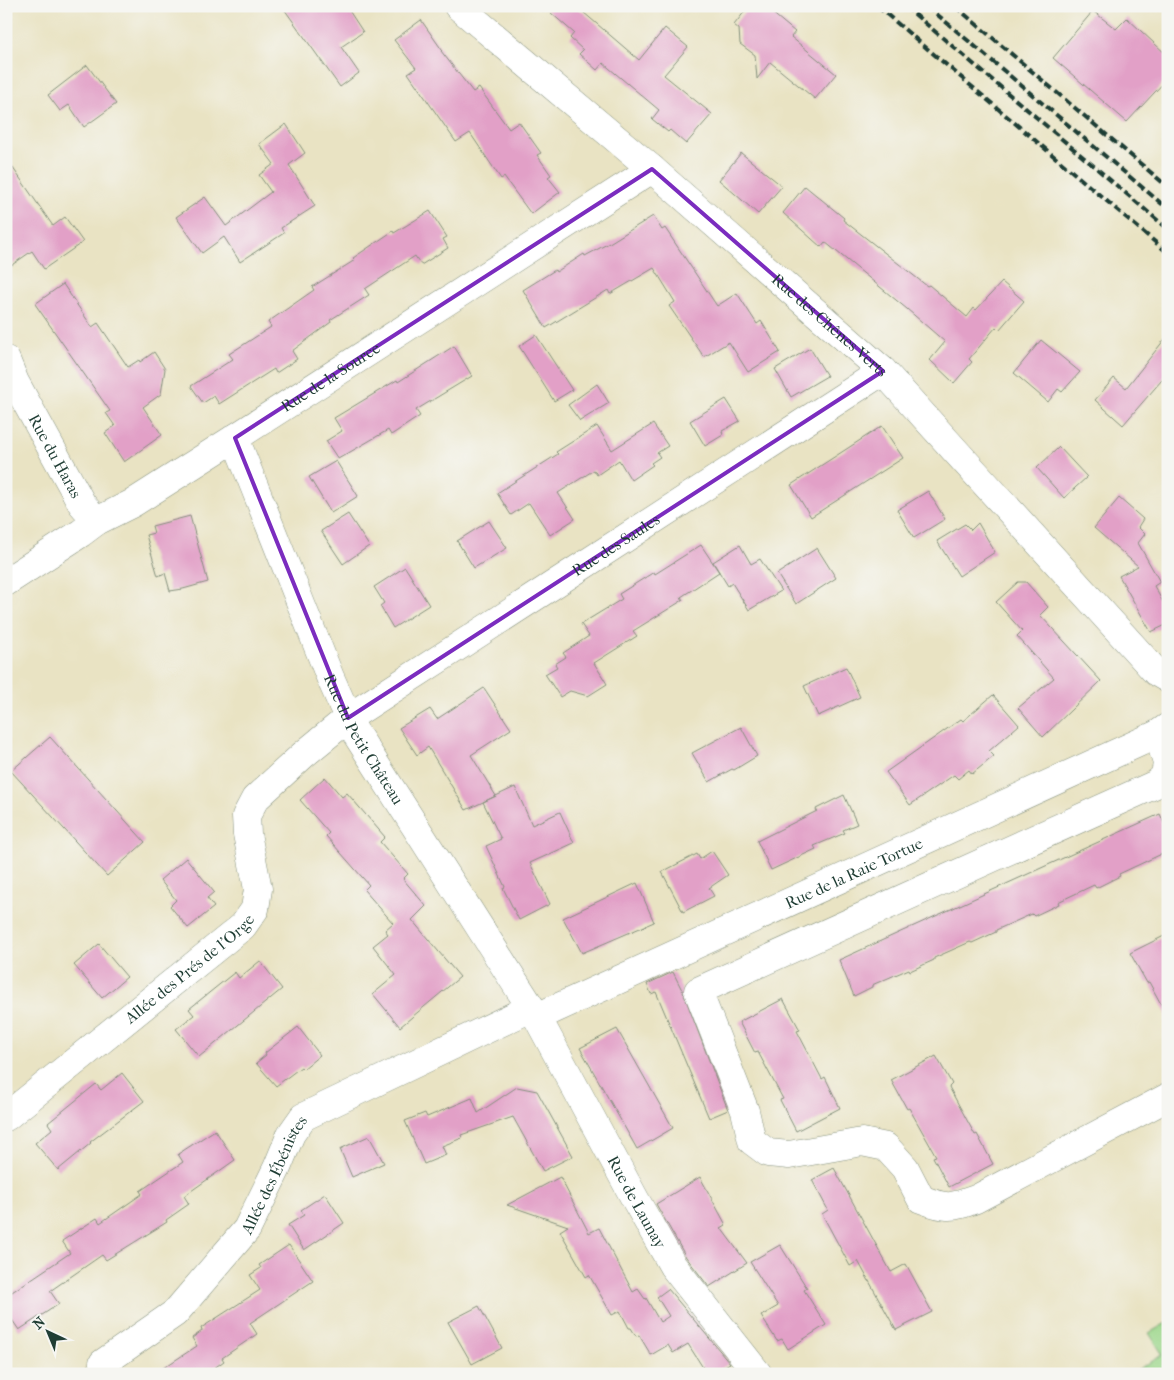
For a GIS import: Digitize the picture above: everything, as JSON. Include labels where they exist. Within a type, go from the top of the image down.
[{"type":"street","name":"Rue des Chênes Verts","points":[[458,6],[652,169],[883,371],[1156,672],[1168,679]]},
{"type":"street","name":"Rue de la Source","points":[[6,582],[97,521],[133,503],[652,169]]},
{"type":"street","name":"Rue du Haras","points":[[6,360],[15,382],[82,504],[97,521]]},
{"type":"street","name":"Rue des Saules","points":[[348,718],[883,371]]},
{"type":"street","name":"Rue du Petit Château","points":[[235,438],[352,729],[534,1012]]},
{"type":"street","name":"Allée des Prés de l'Orge","points":[[6,1117],[243,926],[255,909],[258,889],[247,834],[246,816],[255,798],[348,718]]},
{"type":"street","name":"Rue de la Raie Tortue","points":[[534,1012],[1163,730]]},
{"type":"street","points":[[1163,730],[1166,762],[1165,776],[1156,784],[698,991],[745,1111],[752,1141],[768,1153],[789,1155],[862,1142],[886,1147],[905,1168],[921,1199],[933,1204],[952,1207],[976,1199],[1168,1097]]},
{"type":"street","name":"Allée des Ébénistes","points":[[103,1363],[175,1313],[247,1229],[277,1168],[291,1134],[303,1117],[534,1012]]},
{"type":"street","name":"Rue de Launay","points":[[534,1012],[634,1199],[673,1266],[758,1374]]},
{"type":"highlighted area","points":[[652,169],[883,371],[348,718],[235,438]]},
{"type":"green space","points":[[1168,1322],[1168,1374],[1130,1374],[1163,1355],[1149,1333]]},
{"type":"building","points":[[282,6],[346,6],[363,32],[341,47],[359,73],[340,87]]},
{"type":"building","points":[[543,6],[576,6],[639,60],[665,28],[688,47],[664,75],[712,114],[686,144],[670,130],[668,132],[652,119],[659,110],[603,63],[597,70],[579,54],[583,50],[570,38],[574,33]]},
{"type":"building","points":[[749,6],[764,6],[795,32],[791,37],[836,74],[815,99],[770,62],[757,79],[755,55],[740,44],[739,29],[734,25]]},
{"type":"building","points":[[1093,11],[1116,29],[1127,18],[1168,56],[1168,78],[1127,122],[1053,58]]},
{"type":"building","points":[[421,20],[441,51],[473,92],[479,88],[509,129],[519,122],[541,153],[537,155],[551,175],[548,177],[560,192],[531,214],[504,177],[501,179],[470,133],[456,142],[408,73],[416,68],[394,40]]},
{"type":"building","points":[[87,65],[116,104],[84,127],[69,105],[60,111],[48,95]]},
{"type":"building","points":[[286,124],[305,153],[289,165],[315,206],[281,228],[284,233],[240,262],[224,237],[202,253],[176,217],[205,197],[226,226],[271,192],[259,175],[274,164],[259,144]]},
{"type":"building","points":[[741,153],[782,186],[758,214],[719,180]]},
{"type":"building","points":[[6,158],[53,226],[65,217],[83,242],[44,269],[32,251],[6,269]]},
{"type":"building","points":[[805,186],[844,218],[843,220],[927,286],[929,285],[967,317],[1002,282],[1024,301],[999,330],[996,327],[969,359],[972,362],[954,383],[930,360],[945,342],[825,242],[821,247],[783,213]]},
{"type":"building","points":[[430,211],[447,237],[443,239],[448,248],[421,265],[415,256],[365,289],[369,295],[330,320],[331,322],[292,351],[297,359],[276,373],[274,369],[219,404],[214,396],[203,403],[191,386],[233,359],[229,354],[271,327],[268,322],[314,290],[312,287],[355,260],[353,258],[393,231],[394,233]]},
{"type":"building","points":[[653,216],[662,230],[665,228],[717,306],[737,293],[757,324],[761,321],[780,352],[748,372],[729,342],[704,357],[669,306],[675,302],[654,268],[610,294],[608,290],[546,328],[523,290],[584,254],[585,256],[611,242]]},
{"type":"building","points":[[63,284],[92,327],[98,323],[128,367],[139,360],[140,362],[154,352],[165,369],[161,394],[143,407],[162,435],[124,462],[105,433],[115,426],[106,413],[110,411],[35,304]]},
{"type":"building","points":[[536,335],[572,390],[554,401],[519,346]]},
{"type":"building","points":[[1168,335],[1168,373],[1123,425],[1095,400],[1114,378],[1126,388]]},
{"type":"building","points":[[1041,340],[1080,372],[1062,392],[1058,389],[1048,402],[1014,373]]},
{"type":"building","points":[[454,346],[472,376],[416,410],[420,416],[391,435],[388,430],[338,459],[326,441],[342,431],[334,418],[397,380],[398,382]]},
{"type":"building","points":[[810,348],[827,376],[791,397],[775,369]]},
{"type":"building","points":[[597,384],[609,403],[580,421],[568,405]]},
{"type":"building","points":[[726,399],[740,421],[722,431],[723,435],[705,446],[690,421]]},
{"type":"building","points":[[653,424],[668,446],[657,453],[660,457],[651,463],[653,465],[631,480],[619,460],[597,475],[594,470],[558,493],[575,519],[550,535],[529,503],[511,515],[497,493],[558,454],[556,452],[597,426],[612,450]]},
{"type":"building","points":[[882,426],[903,458],[811,517],[791,485]]},
{"type":"building","points":[[1059,447],[1087,477],[1064,498],[1037,468]]},
{"type":"building","points":[[336,461],[358,496],[331,513],[309,477]]},
{"type":"building","points":[[928,491],[945,519],[914,538],[897,510]]},
{"type":"building","points":[[1119,498],[1143,519],[1138,527],[1145,534],[1138,543],[1160,582],[1154,586],[1168,611],[1168,624],[1151,632],[1119,576],[1138,566],[1094,528]]},
{"type":"building","points":[[348,514],[369,546],[343,564],[321,531]]},
{"type":"building","points":[[190,516],[208,582],[170,591],[165,573],[158,576],[146,535],[154,533],[152,526]]},
{"type":"building","points":[[489,521],[507,548],[474,568],[457,541]]},
{"type":"building","points":[[978,523],[995,552],[959,576],[937,541],[965,524],[971,530]]},
{"type":"building","points":[[701,545],[719,572],[681,597],[683,600],[633,631],[637,636],[594,663],[607,684],[588,696],[570,691],[560,697],[545,674],[557,667],[555,664],[566,657],[563,653],[589,636],[581,624],[622,599],[619,594]]},
{"type":"building","points":[[740,545],[751,564],[760,559],[781,591],[749,610],[732,583],[728,586],[713,562]]},
{"type":"building","points":[[817,548],[836,578],[796,604],[777,574]]},
{"type":"building","points":[[405,567],[429,605],[393,628],[380,606],[384,603],[374,587]]},
{"type":"building","points":[[1018,582],[1026,582],[1048,607],[1040,615],[1101,681],[1043,737],[1018,708],[1054,678],[1017,636],[1022,631],[996,602]]},
{"type":"building","points":[[846,667],[860,697],[818,716],[804,686]]},
{"type":"building","points":[[484,688],[511,729],[471,755],[496,796],[466,810],[428,747],[417,755],[399,728],[430,709],[437,719]]},
{"type":"building","points":[[993,695],[1019,725],[989,751],[994,756],[972,774],[969,770],[958,779],[954,775],[910,805],[886,772],[961,719],[963,721]]},
{"type":"building","points":[[741,727],[757,756],[709,782],[692,753]]},
{"type":"building","points":[[50,737],[145,842],[107,876],[11,771]]},
{"type":"building","points":[[325,777],[342,797],[347,793],[385,837],[380,842],[408,874],[403,879],[426,906],[412,920],[460,977],[400,1027],[373,994],[396,975],[373,946],[388,934],[385,930],[393,923],[364,890],[369,885],[326,836],[329,833],[300,800]]},
{"type":"building","points":[[515,787],[532,825],[560,812],[574,843],[530,863],[550,904],[519,920],[503,888],[505,887],[486,846],[501,839],[483,802]]},
{"type":"building","points":[[844,795],[857,824],[843,830],[845,833],[814,846],[816,849],[771,870],[757,841],[817,811],[816,809]]},
{"type":"building","points":[[1160,814],[1168,832],[1168,851],[1119,874],[1120,876],[1096,888],[1094,885],[1034,916],[1032,914],[972,943],[970,942],[934,958],[934,960],[910,971],[909,969],[872,985],[872,987],[854,996],[839,960]]},
{"type":"building","points":[[712,851],[728,875],[709,888],[714,896],[683,912],[662,872],[697,854],[700,859]]},
{"type":"building","points":[[186,858],[214,892],[207,898],[214,907],[188,928],[170,906],[176,900],[160,880]]},
{"type":"building","points":[[637,883],[654,922],[582,953],[563,918]]},
{"type":"building","points":[[1168,934],[1168,1017],[1149,982],[1147,983],[1130,953]]},
{"type":"building","points":[[99,944],[127,977],[102,998],[74,965]]},
{"type":"building","points":[[260,961],[282,989],[199,1057],[176,1029],[194,1015],[189,1009],[235,972],[239,978]]},
{"type":"building","points":[[673,972],[683,992],[728,1110],[709,1118],[656,992],[651,994],[647,984]]},
{"type":"building","points":[[783,999],[800,1030],[797,1031],[822,1079],[825,1077],[840,1108],[796,1131],[780,1100],[783,1099],[758,1052],[755,1053],[739,1022]]},
{"type":"building","points":[[298,1027],[320,1055],[303,1069],[301,1067],[276,1086],[256,1063],[266,1055],[265,1053]]},
{"type":"building","points":[[617,1029],[673,1128],[637,1149],[580,1048]]},
{"type":"building","points":[[936,1056],[952,1084],[949,1087],[993,1164],[949,1187],[933,1157],[936,1156],[891,1080]]},
{"type":"building","points":[[122,1073],[144,1101],[90,1142],[58,1170],[35,1143],[52,1129],[48,1123],[96,1084],[101,1090]]},
{"type":"building","points":[[517,1087],[537,1091],[573,1156],[543,1171],[513,1117],[461,1135],[462,1138],[442,1146],[446,1155],[424,1164],[405,1121],[425,1113],[427,1117],[472,1098],[478,1113]]},
{"type":"building","points":[[215,1130],[235,1160],[184,1196],[189,1204],[166,1220],[167,1222],[106,1260],[102,1255],[50,1291],[59,1304],[19,1330],[6,1311],[6,1296],[70,1253],[62,1241],[97,1218],[100,1223],[142,1194],[140,1191],[183,1162],[178,1154]]},
{"type":"building","points":[[369,1136],[384,1163],[352,1177],[340,1149]]},
{"type":"building","points":[[834,1168],[891,1272],[906,1264],[932,1312],[896,1330],[858,1261],[850,1266],[822,1214],[828,1210],[812,1180]]},
{"type":"building","points":[[560,1177],[589,1233],[599,1228],[633,1292],[638,1289],[646,1298],[660,1322],[669,1316],[657,1297],[668,1289],[730,1363],[712,1374],[707,1374],[688,1344],[673,1353],[668,1345],[651,1355],[639,1335],[636,1336],[631,1328],[629,1328],[620,1311],[612,1315],[589,1275],[586,1277],[560,1231],[568,1226],[507,1205]]},
{"type":"building","points":[[700,1177],[726,1225],[721,1228],[747,1263],[709,1287],[686,1257],[656,1204]]},
{"type":"building","points":[[325,1194],[344,1223],[304,1250],[288,1225],[304,1215],[301,1210]]},
{"type":"building","points":[[289,1245],[313,1281],[250,1323],[257,1334],[222,1358],[224,1361],[206,1374],[154,1374],[197,1346],[192,1338],[202,1331],[201,1328],[260,1290],[250,1275],[261,1268],[259,1265]]},
{"type":"building","points":[[780,1245],[807,1288],[804,1290],[826,1325],[788,1349],[782,1339],[777,1341],[761,1316],[778,1306],[750,1262]]},
{"type":"building","points":[[479,1306],[502,1348],[472,1364],[448,1322]]},
{"type":"railway","points":[[877,6],[1168,253]]},
{"type":"railway","points":[[905,6],[1168,229]]},
{"type":"railway","points":[[927,6],[1168,209]]},
{"type":"railway","points":[[955,6],[1168,187]]}]
